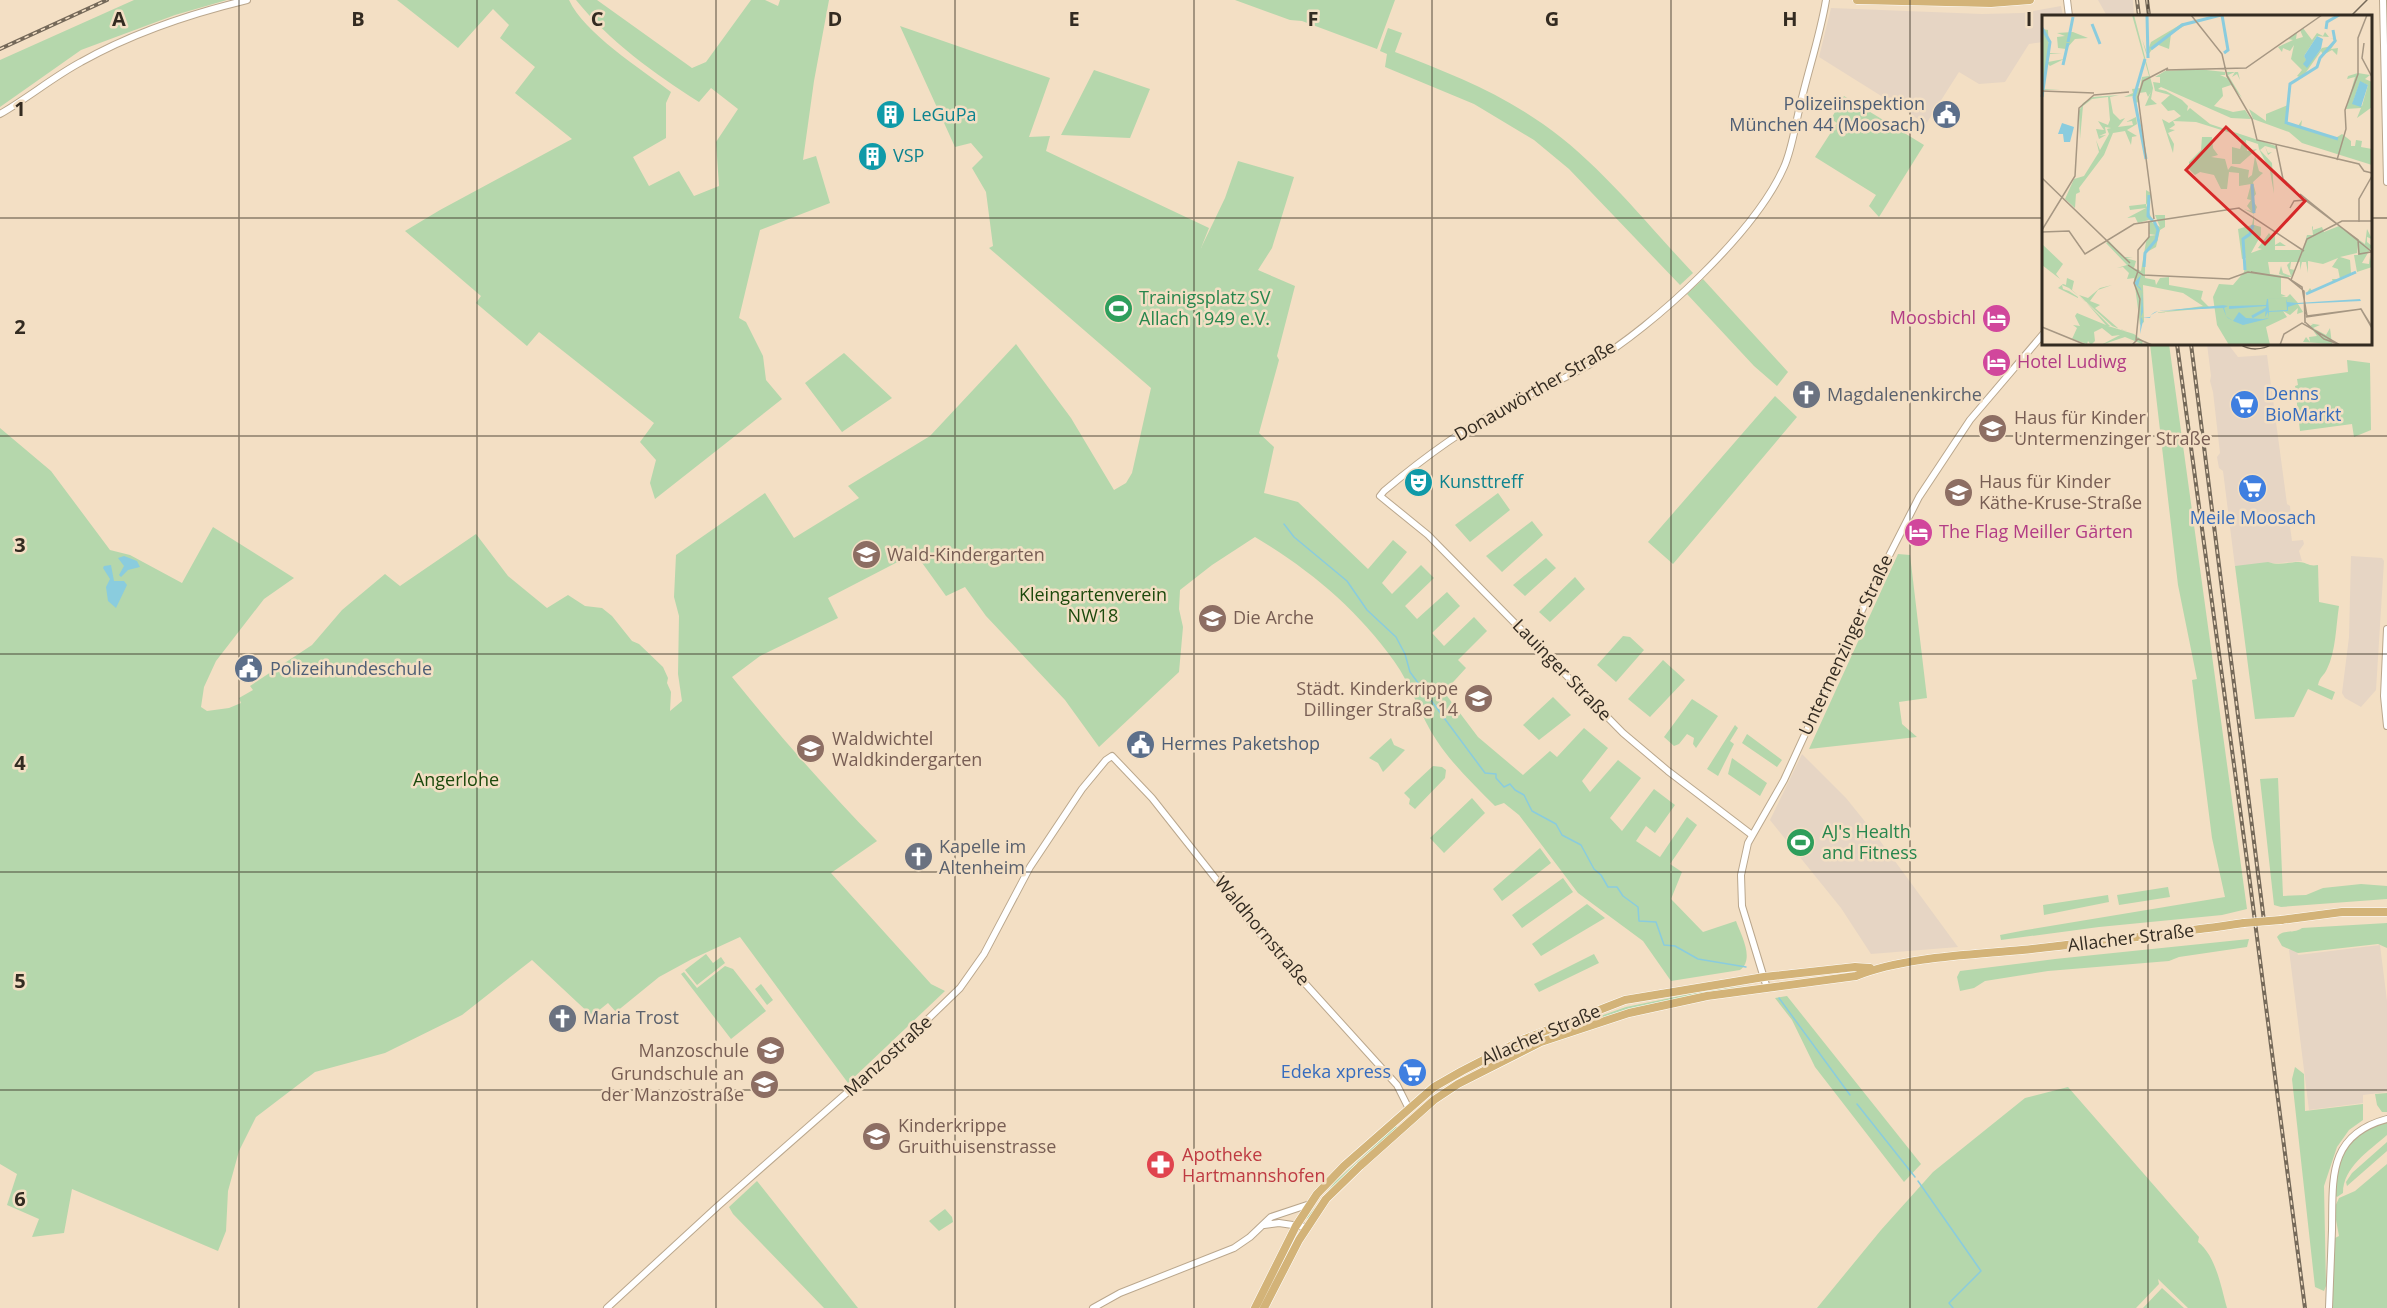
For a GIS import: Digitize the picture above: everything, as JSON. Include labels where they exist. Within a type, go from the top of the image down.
[{"type":"main road","points":[[1857,0],[1972,3],[2011,3],[2030,0]]},
{"type":"main road","name":"Allacher Straße","points":[[1310,1204],[1344,1166],[1439,1084],[1492,1054],[1537,1033],[1616,1004],[1764,977],[1855,967],[1874,968],[2342,912],[2387,912]]},
{"type":"main road","name":"Allacher Straße","points":[[1264,1308],[1306,1227],[1318,1210],[1342,1183],[1434,1100],[1452,1087],[1541,1042],[1629,1012],[1707,996],[1856,976],[1874,968]]},
{"type":"main road","points":[[1255,1308],[1296,1226],[1310,1204]]},
{"type":"street","points":[[0,114],[78,63],[119,42],[183,16],[247,0]]},
{"type":"street","name":"Donauwörther Straße","points":[[1380,496],[1418,463],[1450,440],[1506,407],[1592,363],[1613,349],[1650,321],[1686,289],[1730,244],[1756,213],[1785,166],[1826,0]]},
{"type":"street","points":[[2067,0],[2069,15]]},
{"type":"street","points":[[2383,0],[2387,182]]},
{"type":"street","name":"Untermenzinger Straße","points":[[1767,988],[1746,922],[1741,897],[1743,859],[1752,835],[1784,780],[1868,597],[1919,497],[1970,420],[2042,334]]},
{"type":"street","name":"Lauinger Straße","points":[[1380,496],[1428,535],[1623,733],[1668,771],[1752,835]]},
{"type":"street","points":[[2387,629],[2384,696],[2387,726]]},
{"type":"street","name":"Waldhornstraße","points":[[1112,756],[1152,798],[1253,926],[1397,1085],[1408,1109]]},
{"type":"street","name":"Manzostraße","points":[[607,1308],[718,1206],[899,1047],[960,988],[987,950],[1030,867],[1086,783],[1112,756]]},
{"type":"street","points":[[2329,1308],[2331,1187],[2337,1160],[2342,1149],[2357,1133],[2372,1123],[2387,1119]]},
{"type":"street","name":"Allacher Straße","points":[[1093,1308],[1120,1293],[1234,1248],[1271,1217],[1310,1204]]},
{"type":"street","points":[[1263,1225],[1279,1223],[1306,1227]]},
{"type":"shaded area","points":[[2098,0],[2133,0],[2134,15],[2106,15]]},
{"type":"shaded area","points":[[2061,6],[2063,15],[2042,15],[2042,42],[2029,44],[2005,82],[1979,84],[1959,72],[1926,124],[1819,57],[1831,8],[1982,14],[2023,13]]},
{"type":"shaded area","points":[[2207,345],[2229,345],[2238,357],[2267,355],[2287,504],[2290,506],[2292,541],[2303,540],[2304,544],[2299,551],[2302,561],[2235,567],[2223,471],[2219,468],[2217,457],[2220,453]]},
{"type":"shaded area","points":[[2351,556],[2382,558],[2384,561],[2376,690],[2361,707],[2345,698],[2342,693],[2349,637]]},
{"type":"shaded area","points":[[1802,754],[1846,798],[1958,947],[1871,954],[1841,908],[1770,820]]},
{"type":"shaded area","points":[[2380,945],[2387,1001],[2387,1092],[2363,1095],[2363,1103],[2309,1110],[2289,950],[2296,949],[2298,955]]},
{"type":"green space","points":[[134,0],[227,0],[175,15],[81,50],[0,107],[0,60]]},
{"type":"green space","points":[[397,0],[569,0],[576,12],[600,38],[671,92],[666,103],[666,138],[633,157],[649,186],[679,171],[694,196],[719,186],[716,142],[738,109],[711,88],[699,102],[682,91],[618,43],[576,0],[597,0],[692,68],[706,62],[751,0],[765,0],[778,6],[780,0],[829,0],[814,81],[803,160],[816,156],[830,203],[760,230],[739,318],[746,322],[763,356],[766,380],[782,399],[655,499],[650,483],[656,460],[640,442],[654,423],[539,332],[527,346],[476,303],[481,296],[405,231],[572,139],[515,93],[535,67],[500,38],[509,25],[493,9],[458,48]]},
{"type":"green space","points":[[1235,0],[1395,0],[1377,49],[1302,21],[1290,20]]},
{"type":"green space","points":[[900,26],[1050,78],[1029,137],[1050,136],[1046,151],[1209,228],[1201,248],[1225,198],[1238,161],[1294,177],[1272,248],[1258,270],[1295,286],[1277,356],[1279,360],[1259,433],[1274,447],[1264,493],[1298,502],[1368,569],[1393,540],[1407,552],[1382,583],[1392,594],[1421,565],[1434,578],[1405,606],[1417,619],[1447,592],[1460,606],[1432,633],[1444,646],[1474,617],[1487,631],[1458,660],[1466,668],[1444,692],[1478,737],[1523,775],[1550,751],[1557,757],[1584,728],[1608,748],[1582,781],[1590,792],[1618,760],[1641,778],[1610,818],[1622,831],[1654,789],[1675,805],[1655,833],[1646,826],[1636,841],[1660,857],[1687,817],[1697,825],[1670,864],[1682,872],[1671,899],[1703,932],[1736,921],[1747,953],[1744,965],[1740,970],[1671,981],[1643,941],[1578,893],[1519,815],[1504,803],[1495,806],[1457,767],[1431,731],[1394,661],[1364,624],[1313,577],[1255,537],[1212,565],[1180,590],[1179,609],[1183,627],[1179,672],[1099,747],[1065,700],[986,616],[965,587],[946,596],[915,553],[828,598],[838,618],[760,656],[732,677],[803,761],[877,841],[831,873],[931,984],[945,991],[848,1083],[740,937],[659,977],[616,1012],[608,1003],[592,1016],[532,960],[462,1015],[385,1053],[315,1072],[256,1117],[239,1151],[228,1191],[226,1231],[218,1251],[72,1189],[64,1233],[32,1237],[39,1219],[7,1205],[17,1174],[0,1164],[0,428],[51,471],[110,550],[130,555],[182,583],[213,527],[294,578],[264,599],[216,661],[204,687],[201,707],[207,711],[229,708],[241,703],[239,698],[253,690],[250,686],[312,645],[342,610],[385,574],[400,586],[476,534],[508,576],[547,608],[568,595],[585,606],[602,608],[612,616],[632,641],[639,644],[663,667],[671,692],[670,711],[682,701],[678,674],[679,616],[674,597],[676,555],[765,493],[794,538],[859,498],[848,486],[930,436],[1016,344],[1071,418],[1114,490],[1126,483],[1132,473],[1151,388],[989,248],[993,246],[986,192],[972,168],[983,157],[971,143],[955,147]]},
{"type":"green space","points":[[1388,28],[1402,33],[1395,52],[1490,92],[1543,124],[1564,140],[1603,175],[1693,273],[1680,285],[1569,169],[1534,140],[1474,104],[1385,67],[1387,54],[1380,51]]},
{"type":"green space","points":[[1094,70],[1150,89],[1130,138],[1061,135]]},
{"type":"green space","points":[[1844,96],[1924,145],[1879,217],[1869,206],[1876,195],[1815,157],[1837,123],[1831,119]]},
{"type":"green space","points":[[1703,279],[1788,372],[1777,386],[1754,366],[1687,294]]},
{"type":"green space","points":[[2150,345],[2169,345],[2247,909],[2222,915],[2099,927],[2001,940],[2000,935],[2026,930],[2225,897],[2212,838],[2192,680],[2197,679],[2178,585]]},
{"type":"green space","points":[[844,353],[892,398],[842,432],[805,383]]},
{"type":"green space","points":[[2347,360],[2370,363],[2371,430],[2354,437],[2352,424],[2300,431],[2295,386],[2298,385],[2297,379],[2348,372]]},
{"type":"green space","points":[[1775,396],[1797,417],[1673,564],[1648,542]]},
{"type":"green space","points":[[1498,493],[1510,510],[1470,542],[1455,525]]},
{"type":"green space","points":[[1532,521],[1543,535],[1502,572],[1486,556]]},
{"type":"green space","points":[[1898,554],[1910,555],[1927,698],[1899,702],[1902,724],[1917,737],[1809,749]]},
{"type":"green space","points":[[1546,558],[1556,568],[1525,596],[1513,585]]},
{"type":"green space","points":[[2268,562],[2279,564],[2299,562],[2318,565],[2319,602],[2339,606],[2332,654],[2318,685],[2335,692],[2332,700],[2308,689],[2294,717],[2255,719],[2235,566]]},
{"type":"green space","points":[[1575,577],[1585,589],[1550,622],[1539,612]]},
{"type":"green space","points":[[1623,636],[1630,637],[1644,650],[1616,682],[1597,665]]},
{"type":"green space","points":[[1663,660],[1685,680],[1650,717],[1628,699]]},
{"type":"green space","points":[[1553,697],[1571,715],[1539,740],[1523,725]]},
{"type":"green space","points":[[1692,699],[1718,716],[1696,748],[1693,744],[1694,738],[1687,734],[1679,744],[1674,746],[1664,737]]},
{"type":"green space","points":[[1735,725],[1738,728],[1730,741],[1734,744],[1718,776],[1707,769]]},
{"type":"green space","points":[[1747,734],[1782,760],[1777,767],[1742,743]]},
{"type":"green space","points":[[1391,738],[1394,745],[1405,750],[1383,772],[1378,763],[1369,758]]},
{"type":"green space","points":[[1732,758],[1767,783],[1760,796],[1728,774]]},
{"type":"green space","points":[[1433,766],[1446,770],[1445,778],[1415,809],[1409,804],[1410,799],[1404,793]]},
{"type":"green space","points":[[2278,778],[2283,896],[2306,895],[2323,888],[2361,884],[2387,886],[2387,899],[2281,907],[2274,905],[2260,779]]},
{"type":"green space","points":[[1472,798],[1485,813],[1444,853],[1430,838]]},
{"type":"green space","points":[[1540,848],[1551,863],[1502,901],[1493,889]]},
{"type":"green space","points":[[1563,878],[1573,892],[1522,928],[1512,915]]},
{"type":"green space","points":[[2168,887],[2170,897],[2119,905],[2117,895]]},
{"type":"green space","points":[[2108,895],[2109,902],[2044,915],[2043,905]]},
{"type":"green space","points":[[1587,904],[1605,918],[1541,956],[1532,944]]},
{"type":"green space","points":[[2387,923],[2387,948],[2378,944],[2298,953],[2282,946],[2277,937],[2282,933],[2302,928]]},
{"type":"green space","points":[[2249,939],[2247,947],[2179,957],[2169,961],[2048,971],[1985,981],[1974,988],[1960,991],[1957,977],[1960,971]]},
{"type":"green space","points":[[706,954],[713,963],[721,957],[725,963],[697,985],[685,970]]},
{"type":"green space","points":[[1594,954],[1599,963],[1539,992],[1534,984]]},
{"type":"green space","points":[[725,966],[733,969],[766,1011],[731,1039],[681,974],[684,972],[697,988]]},
{"type":"green space","points":[[761,984],[773,1000],[767,1005],[755,989]]},
{"type":"green space","points":[[1754,984],[1690,995],[1543,1040],[1541,1037],[1626,1007],[1690,994]]},
{"type":"green space","points":[[1787,996],[1921,1164],[1904,1182],[1815,1067],[1792,1020],[1775,998]]},
{"type":"green space","points":[[2295,1067],[2304,1074],[2305,1111],[2363,1104],[2363,1120],[2349,1130],[2337,1147],[2324,1186],[2326,1286],[2324,1291],[2315,1287],[2292,1079]]},
{"type":"green space","points":[[2068,1087],[2199,1237],[2198,1242],[2214,1263],[2227,1308],[2188,1308],[2158,1279],[2159,1284],[2136,1308],[1817,1308],[1881,1230],[1933,1172],[2025,1098]]},
{"type":"green space","points":[[2387,1093],[2387,1112],[2382,1112],[2377,1105],[2375,1094]]},
{"type":"green space","points":[[2387,1121],[2387,1135],[2352,1167],[2347,1175],[2343,1193],[2337,1197],[2335,1195],[2339,1168],[2347,1148],[2362,1133]]},
{"type":"green space","points":[[1396,1126],[1397,1128],[1361,1159],[1357,1167],[1306,1219],[1335,1182]]},
{"type":"green space","points":[[2387,1142],[2387,1151],[2347,1186],[2346,1182],[2352,1173]]},
{"type":"green space","points":[[2387,1164],[2387,1308],[2332,1308],[2335,1238],[2339,1236],[2334,1209],[2339,1198],[2355,1191]]},
{"type":"green space","points":[[757,1181],[858,1308],[824,1308],[733,1214],[729,1207]]},
{"type":"green space","points":[[945,1209],[953,1222],[939,1231],[929,1221]]},
{"type":"green space","points":[[2162,1288],[2184,1308],[2143,1308]]},
{"type":"water","points":[[124,556],[137,561],[140,567],[128,570],[121,577],[119,575],[124,566],[118,558]]},
{"type":"water","points":[[111,565],[114,581],[124,581],[127,585],[116,608],[108,601],[106,587],[110,579],[103,568]]},
{"type":"waterway","points":[[1284,524],[1294,537],[1347,581],[1367,610],[1396,637],[1405,654],[1410,672],[1485,773],[1496,774],[1496,778],[1504,787],[1510,784],[1524,795],[1532,811],[1556,824],[1562,835],[1581,845],[1594,869],[1601,875],[1608,887],[1617,887],[1623,896],[1638,907],[1639,921],[1656,922],[1664,945],[1675,946],[1698,959],[1746,967]]},
{"type":"waterway","points":[[1779,998],[1850,1095]]},
{"type":"waterway","points":[[1857,1104],[1915,1177]]},
{"type":"waterway","points":[[1918,1181],[1981,1271],[1949,1303],[1953,1308]]},
{"type":"tram line","points":[[2352,15],[2367,0]]},
{"type":"tram line","points":[[2242,345],[2256,349],[2270,345]]},
{"type":"railway","points":[[0,49],[107,0]]},
{"type":"railway","points":[[2137,0],[2139,15]]},
{"type":"railway","points":[[2147,0],[2149,15]]},
{"type":"railway","points":[[2177,345],[2305,1308]]},
{"type":"railway","points":[[2191,345],[2264,921]]},
{"type":"place","name":"Polizeiinspektion München 44 (Moosach)","points":[[1946,114]]},
{"type":"place","name":"LeGuPa","points":[[891,115]]},
{"type":"place","name":"VSP","points":[[872,156]]},
{"type":"place","name":"Trainigsplatz SV Allach 1949 e.V.","points":[[1118,308]]},
{"type":"place","name":"Moosbichl","points":[[1997,318]]},
{"type":"place","name":"Hotel Ludiwg","points":[[1996,362]]},
{"type":"place","name":"Magdalenenkirche","points":[[1806,395]]},
{"type":"place","name":"Denns BioMarkt","points":[[2244,404]]},
{"type":"place","name":"Haus für Kinder Untermenzinger Straße","points":[[1993,428]]},
{"type":"place","name":"Kunsttreff","points":[[1418,482]]},
{"type":"place","name":"Meile Moosach","points":[[2253,489]]},
{"type":"place","name":"Haus für Kinder Käthe-Kruse-Straße","points":[[1958,492]]},
{"type":"place","name":"The Flag Meiller Gärten","points":[[1918,532]]},
{"type":"place","name":"Wald-Kindergarten","points":[[866,555]]},
{"type":"place","name":"Die Arche","points":[[1212,618]]},
{"type":"place","name":"Polizeihundeschule","points":[[249,669]]},
{"type":"place","name":"Städt. Kinderkrippe Dillinger Straße 14","points":[[1479,699]]},
{"type":"place","name":"Hermes Paketshop","points":[[1140,744]]},
{"type":"place","name":"Waldwichtel Waldkindergarten","points":[[811,749]]},
{"type":"place","name":"AJ's Health and Fitness","points":[[1801,842]]},
{"type":"place","name":"Kapelle im Altenheim","points":[[918,857]]},
{"type":"place","name":"Maria Trost","points":[[562,1018]]},
{"type":"place","name":"Manzoschule","points":[[770,1051]]},
{"type":"place","name":"Edeka xpress","points":[[1412,1072]]},
{"type":"place","name":"Grundschule an der Manzostraße","points":[[765,1084]]},
{"type":"place","name":"Kinderkrippe Gruithuisenstrasse","points":[[877,1136]]},
{"type":"place","name":"Apotheke Hartmannshofen","points":[[1161,1165]]},
{"type":"park label","name":"Kleingartenverein NW18","points":[[1093,605]]},
{"type":"park label","name":"Angerlohe","points":[[456,780]]}]
